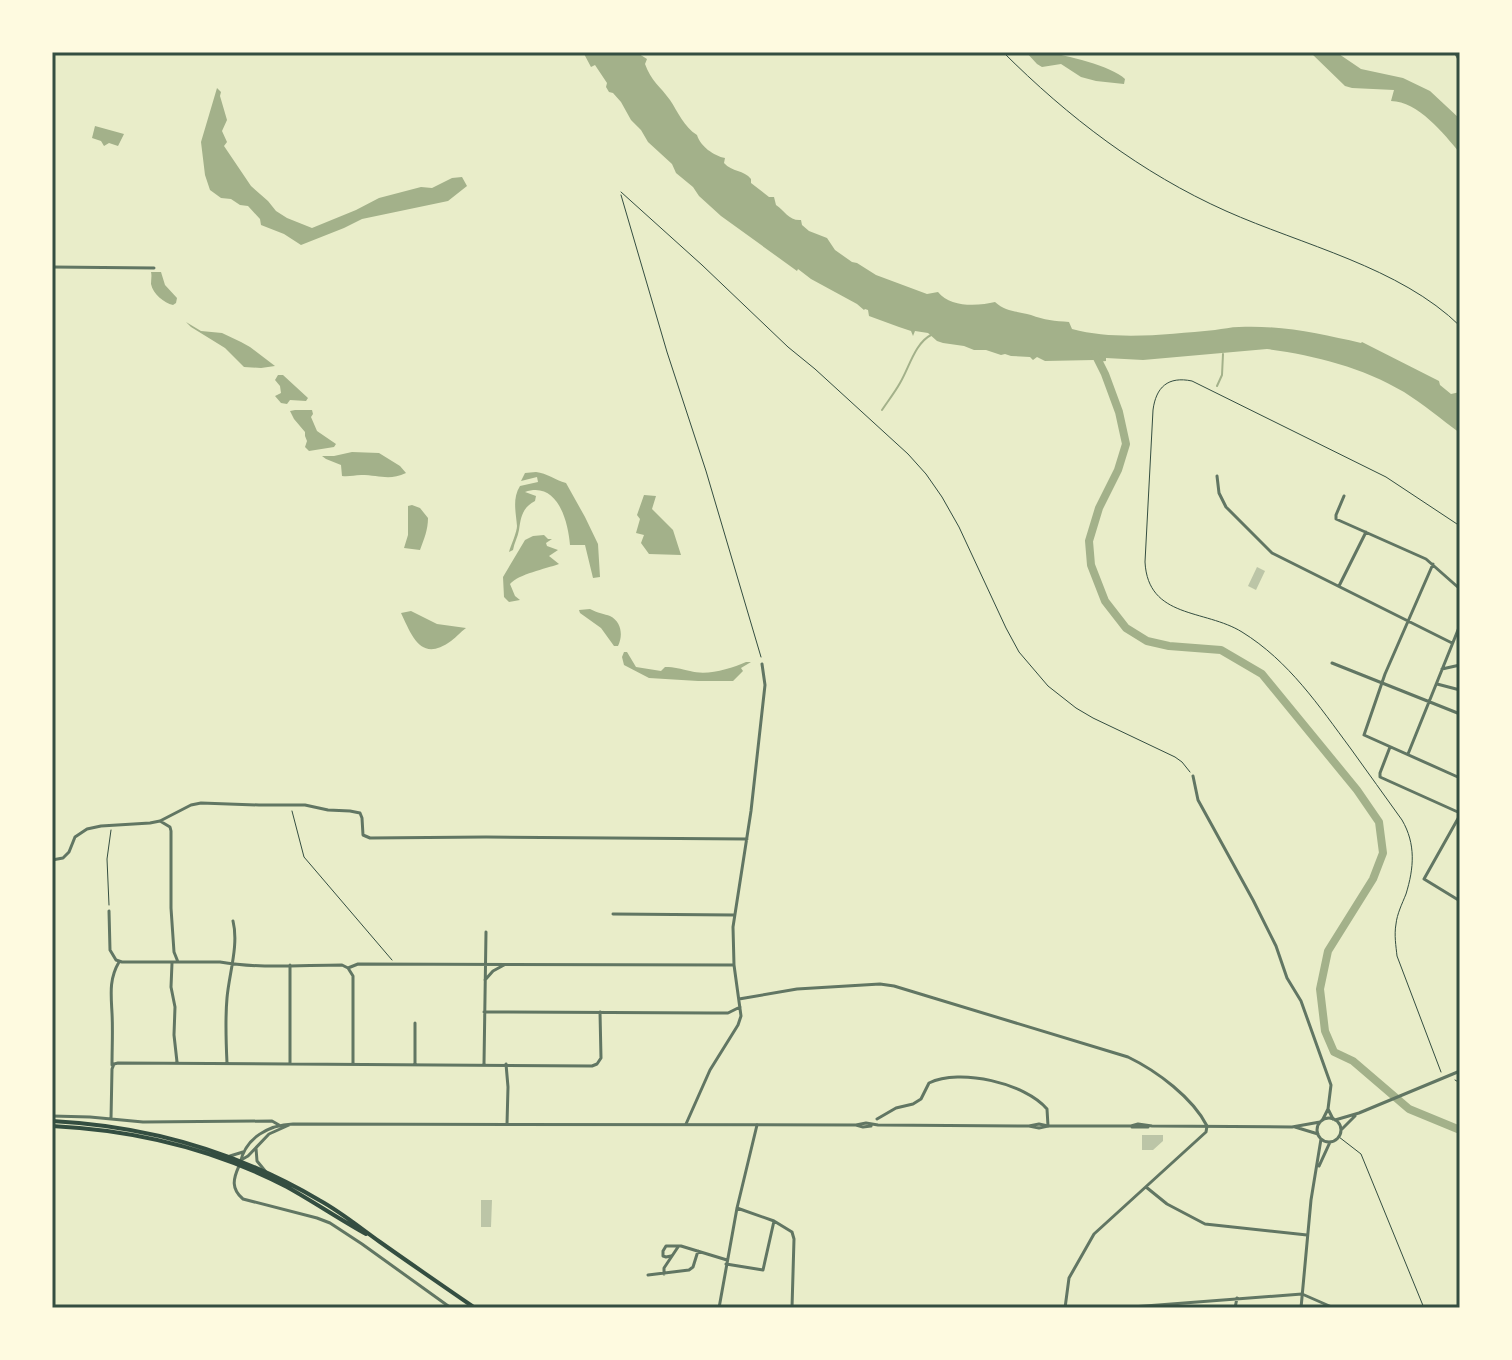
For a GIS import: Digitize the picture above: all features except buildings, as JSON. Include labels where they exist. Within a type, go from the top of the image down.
[{"type":"main road","points":[[52,1121],[145,1132],[230,1156],[375,1239]]},
{"type":"main road","points":[[52,1121],[152,1138],[266,1172],[327,1204],[475,1308]]},
{"type":"street","points":[[1455,52],[1460,61]]},
{"type":"street","points":[[52,267],[154,268]]},
{"type":"street","points":[[1217,476],[1219,493],[1226,507],[1266,549],[1452,643]]},
{"type":"street","points":[[1344,496],[1335,518],[1426,559],[1460,589]]},
{"type":"street","points":[[1338,587],[1366,532]]},
{"type":"street","points":[[1433,564],[1381,684],[1364,735],[1460,778]]},
{"type":"street","points":[[1408,754],[1460,625]]},
{"type":"street","points":[[1332,663],[1460,714]]},
{"type":"street","points":[[686,1124],[710,1070],[741,1016],[734,965],[734,915],[747,839],[765,685],[762,664]]},
{"type":"street","points":[[1442,669],[1460,665]]},
{"type":"street","points":[[1436,684],[1460,690]]},
{"type":"street","points":[[1390,747],[1380,777],[1460,814],[1424,879],[1460,901]]},
{"type":"street","points":[[1193,776],[1198,800],[1253,900],[1276,946],[1287,978],[1301,1001],[1330,1081],[1328,1109],[1317,1128],[1321,1139],[1301,1308]]},
{"type":"street","points":[[52,860],[63,858],[75,837],[83,831],[94,827],[160,821],[201,803],[290,804],[360,813],[365,837],[747,839]]},
{"type":"street","points":[[160,821],[171,831],[171,908],[174,952],[178,962]]},
{"type":"street","points":[[109,911],[110,950],[118,960],[220,962],[232,965],[342,965],[348,968],[353,976],[353,1063]]},
{"type":"street","points":[[613,914],[734,915]]},
{"type":"street","points":[[227,1063],[226,1014],[233,921]]},
{"type":"street","points":[[484,1064],[486,932]]},
{"type":"street","points":[[111,1119],[110,990],[118,960]]},
{"type":"street","points":[[172,963],[171,987],[178,1063]]},
{"type":"street","points":[[348,968],[358,964],[734,965]]},
{"type":"street","points":[[485,980],[498,968],[512,964]]},
{"type":"street","points":[[290,965],[290,1063]]},
{"type":"street","points":[[739,999],[797,989],[873,984],[894,986],[1128,1057],[1167,1081],[1200,1113],[1207,1126],[1206,1132],[1092,1238],[1068,1281],[1065,1308]]},
{"type":"street","points":[[728,1013],[740,1007]]},
{"type":"street","points":[[484,1012],[728,1013],[741,1016]]},
{"type":"street","points":[[112,1069],[118,1063],[592,1066],[601,1056],[600,1012]]},
{"type":"street","points":[[415,1023],[415,1063]]},
{"type":"street","points":[[506,1064],[507,1124]]},
{"type":"street","points":[[451,1308],[330,1223],[243,1199],[233,1185],[243,1152],[269,1128],[293,1124],[866,1123],[1039,1128],[1144,1124],[1292,1127],[1359,1113],[1460,1071]]},
{"type":"street","points":[[877,1119],[896,1108],[917,1102],[929,1083],[937,1079],[964,1077],[1026,1093],[1047,1109],[1048,1126]]},
{"type":"street","points":[[1328,1109],[1341,1130]]},
{"type":"street","points":[[1316,1173],[1330,1142],[1339,1137],[1345,1124],[1359,1113]]},
{"type":"street","points":[[52,1121],[272,1121],[279,1126]]},
{"type":"street","points":[[719,1308],[737,1208],[757,1125]]},
{"type":"street","points":[[240,1162],[279,1126]]},
{"type":"street","points":[[1292,1127],[1318,1134]]},
{"type":"street","points":[[1321,1139],[1330,1142]]},
{"type":"street","points":[[256,1148],[257,1161],[266,1172]]},
{"type":"street","points":[[230,1156],[243,1152]]},
{"type":"street","points":[[1146,1187],[1167,1204],[1205,1224],[1308,1235]]},
{"type":"street","points":[[737,1208],[789,1229],[794,1239],[792,1308]]},
{"type":"street","points":[[671,1256],[663,1256],[664,1248],[681,1246],[727,1262],[763,1270],[774,1221]]},
{"type":"street","points":[[664,1274],[671,1256],[681,1246]]},
{"type":"street","points":[[648,1275],[691,1269],[698,1251]]},
{"type":"street","points":[[1119,1308],[1302,1294],[1334,1308]]},
{"type":"street","points":[[1235,1308],[1237,1298]]},
{"type":"path","points":[[1003,52],[1066,111],[1157,175],[1245,220],[1394,279],[1432,303],[1460,326]]},
{"type":"path","points":[[762,664],[621,192],[908,454],[926,474],[959,527],[1019,652],[1048,686],[1093,718],[1175,757],[1193,776]]},
{"type":"path","points":[[1441,1072],[1397,956],[1396,924],[1413,856],[1402,820],[1316,702],[1284,665],[1242,632],[1162,601],[1148,581],[1145,562],[1153,410],[1157,394],[1169,381],[1192,381],[1386,477],[1460,526]]},
{"type":"path","points":[[290,804],[304,857],[396,964]]},
{"type":"path","points":[[109,911],[107,859],[111,825]]},
{"type":"path","points":[[1453,1078],[1460,1083]]},
{"type":"path","points":[[1339,1137],[1360,1153],[1424,1308]]},
{"type":"shaded area","points":[[583,52],[636,52],[647,59],[645,64],[650,75],[704,147],[725,158],[727,166],[748,176],[751,183],[769,197],[774,197],[776,205],[790,217],[801,220],[809,231],[827,238],[835,250],[876,275],[927,294],[938,292],[957,303],[973,305],[995,302],[1012,311],[1069,322],[1072,329],[1089,333],[1143,336],[1236,327],[1271,327],[1362,342],[1439,381],[1451,394],[1460,392],[1460,433],[1388,383],[1337,363],[1284,352],[1267,349],[1143,360],[1045,361],[1037,357],[1033,360],[943,343],[928,333],[915,331],[913,336],[911,331],[869,316],[868,310],[797,271],[721,216],[648,142]]},
{"type":"shaded area","points":[[1026,52],[1046,52],[1088,62],[1119,74],[1125,79],[1124,84],[1081,77],[1061,64],[1042,67]]},
{"type":"shaded area","points":[[1308,52],[1336,52],[1361,69],[1403,78],[1430,91],[1460,119],[1460,153],[1420,112],[1401,102],[1391,101],[1394,90],[1345,86]]},
{"type":"shaded area","points":[[217,88],[221,92],[227,120],[222,131],[227,142],[224,146],[251,186],[276,211],[312,228],[379,198],[421,187],[432,188],[452,178],[462,177],[467,186],[448,201],[362,219],[301,245],[261,225],[260,219],[248,206],[221,198],[210,190],[201,142]]},
{"type":"shaded area","points":[[95,126],[124,134],[118,146],[109,143],[104,146],[101,141],[92,138]]},
{"type":"shaded area","points":[[151,272],[161,272],[165,285],[177,298],[176,303],[170,304],[156,295],[151,284]]},
{"type":"shaded area","points":[[186,322],[201,331],[222,333],[241,342],[275,366],[244,367],[225,348]]},
{"type":"shaded area","points":[[278,375],[283,375],[308,398],[306,401],[281,403],[275,396],[281,393],[275,380]]},
{"type":"shaded area","points":[[312,410],[311,417],[317,431],[336,444],[334,447],[309,451],[305,447],[305,432],[290,411]]},
{"type":"shaded area","points":[[352,452],[379,453],[406,473],[389,477],[342,476],[341,465],[322,456]]},
{"type":"shaded area","points":[[536,472],[566,483],[598,544],[600,577],[593,578],[585,545],[570,545],[567,525],[559,505],[545,492],[525,492],[536,496],[535,501],[523,513],[513,550],[509,552],[517,529],[515,506],[520,486],[538,482],[537,477],[521,481],[525,473]]},
{"type":"shaded area","points":[[644,495],[656,496],[652,509],[673,530],[681,555],[649,554],[641,543],[644,535],[636,533],[640,519],[637,515]]},
{"type":"shaded area","points":[[408,506],[420,508],[428,518],[420,550],[404,548],[408,535]]},
{"type":"shaded area","points":[[544,535],[552,539],[546,543],[547,546],[558,550],[549,556],[559,564],[514,580],[510,584],[520,600],[509,602],[504,597],[503,577],[525,540]]},
{"type":"shaded area","points":[[590,609],[617,622],[621,634],[618,646],[614,646],[601,628],[579,610]]},
{"type":"shaded area","points":[[411,611],[437,624],[466,628],[441,647],[425,648],[414,638],[401,613]]},
{"type":"shaded area","points":[[624,652],[636,667],[661,671],[665,667],[711,672],[751,662],[741,668],[743,671],[733,681],[649,678],[624,665]]},
{"type":"waterway","points":[[882,410],[917,350],[931,335]]},
{"type":"waterway","points":[[1095,354],[1119,412],[1126,444],[1118,470],[1099,508],[1089,541],[1091,565],[1105,601],[1126,628],[1147,641],[1221,650],[1262,674],[1357,790],[1379,822],[1383,853],[1373,879],[1328,951],[1320,989],[1325,1031],[1334,1052],[1353,1061],[1409,1109],[1460,1130]]},
{"type":"waterway","points":[[1217,386],[1222,375],[1223,354]]}]
